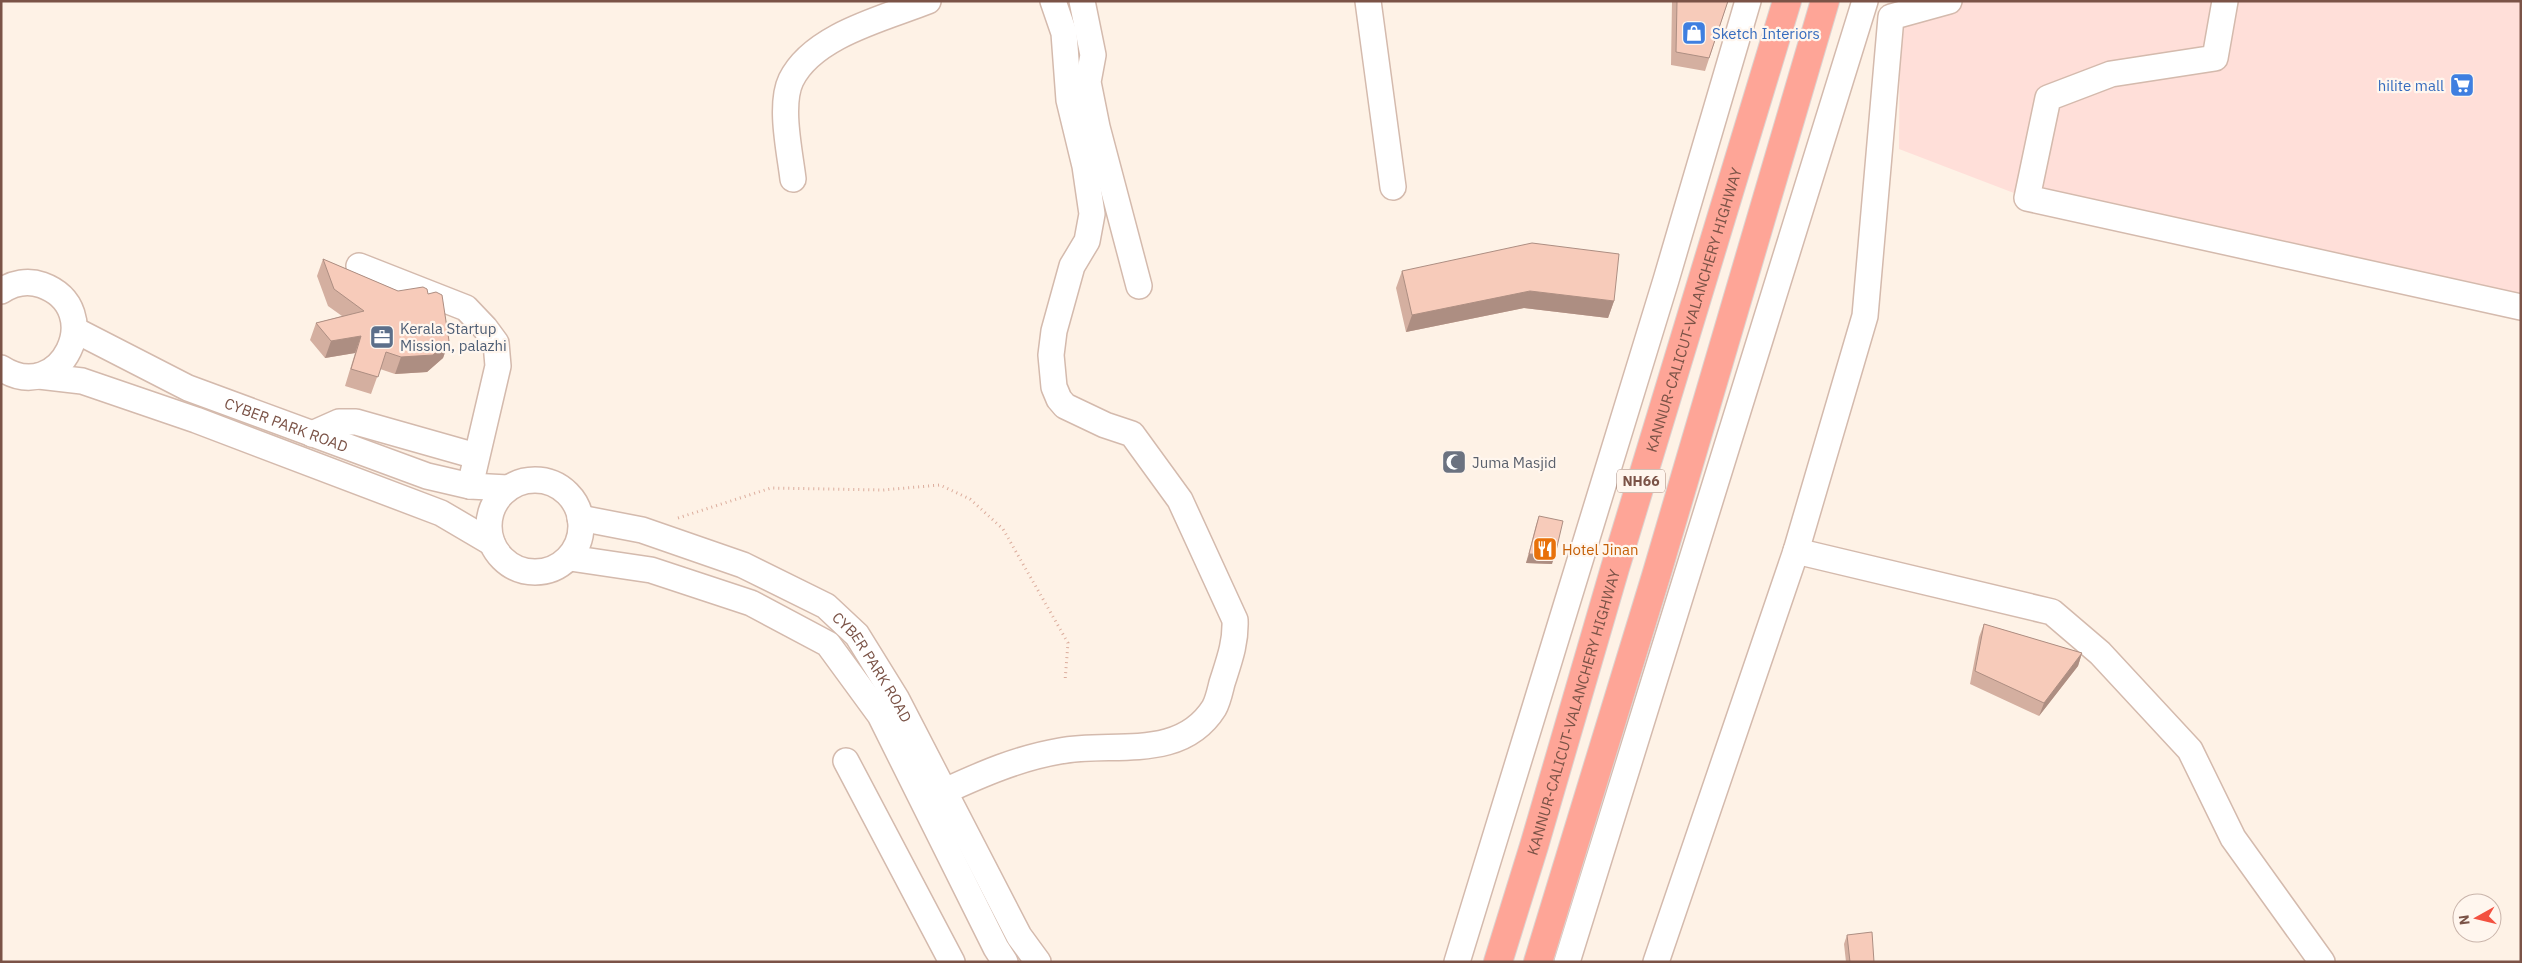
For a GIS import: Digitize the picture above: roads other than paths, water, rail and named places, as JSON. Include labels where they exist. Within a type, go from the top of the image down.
[{"type":"highway","name":"KANNUR-CALICUT-VALANCHERY HIGHWAY","points":[[1498,962],[1787,1]]},
{"type":"highway","name":"NH66","points":[[1538,962],[1656,576],[1825,1]]},
{"type":"street","points":[[793,180],[786,108],[790,81],[805,60],[840,35],[928,1]]},
{"type":"street","points":[[1052,1],[1064,33],[1069,100],[1139,286]]},
{"type":"street","points":[[945,791],[996,768],[1027,758],[1061,750],[1164,745],[1196,730],[1215,707],[1236,642],[1235,620],[1180,500],[1132,434],[1105,425],[1065,406],[1054,388],[1051,355],[1054,331],[1072,266],[1087,241],[1099,179],[1097,127],[1088,82],[1093,55],[1082,1]]},
{"type":"street","points":[[1368,1],[1393,187]]},
{"type":"street","points":[[1457,962],[1663,290],[1748,1]]},
{"type":"street","points":[[1567,962],[1865,1]]},
{"type":"street","points":[[1656,962],[1796,551],[1865,316],[1890,17],[1949,1]]},
{"type":"street","points":[[2225,1],[2215,58],[2111,74],[2048,98],[2027,198],[2521,307]]},
{"type":"street","points":[[359,266],[466,308],[496,343],[498,366],[470,486]]},
{"type":"street","points":[[1,270],[12,287],[39,284],[53,290],[65,300],[72,314],[75,330],[72,346],[64,359],[53,370],[39,376]]},
{"type":"street","name":"CYBER PARK ROAD","points":[[75,330],[188,388],[312,434],[428,476],[470,486],[508,488]]},
{"type":"street","points":[[1,368],[24,377],[39,376],[82,381],[196,420],[441,513],[492,543],[505,561],[525,571],[547,570],[570,558],[650,570],[751,603],[828,644],[880,716],[996,948],[1005,962]]},
{"type":"street","points":[[312,434],[338,422],[356,422],[476,456]]},
{"type":"street","points":[[492,543],[489,528],[491,513],[498,499],[508,488],[522,482],[537,480],[552,483],[565,491],[575,503],[580,518],[580,533],[570,558]]},
{"type":"street","name":"CYBER PARK ROAD","points":[[580,518],[642,530],[743,565],[826,606],[857,636],[896,698],[1019,936],[1038,962]]},
{"type":"street","points":[[1796,551],[2052,612],[2100,653],[2190,750],[2233,838],[2322,962]]},
{"type":"street","points":[[846,761],[952,962]]},
{"type":"place","name":"Sketch Interiors","points":[[1694,33]]},
{"type":"place","name":"hilite mall","points":[[2462,85]]},
{"type":"place","name":"Kerala Startup Mission, palazhi","points":[[382,337]]},
{"type":"place","name":"Juma Masjid","points":[[1454,462]]},
{"type":"place","name":"Hotel Jinan","points":[[1545,549]]}]
